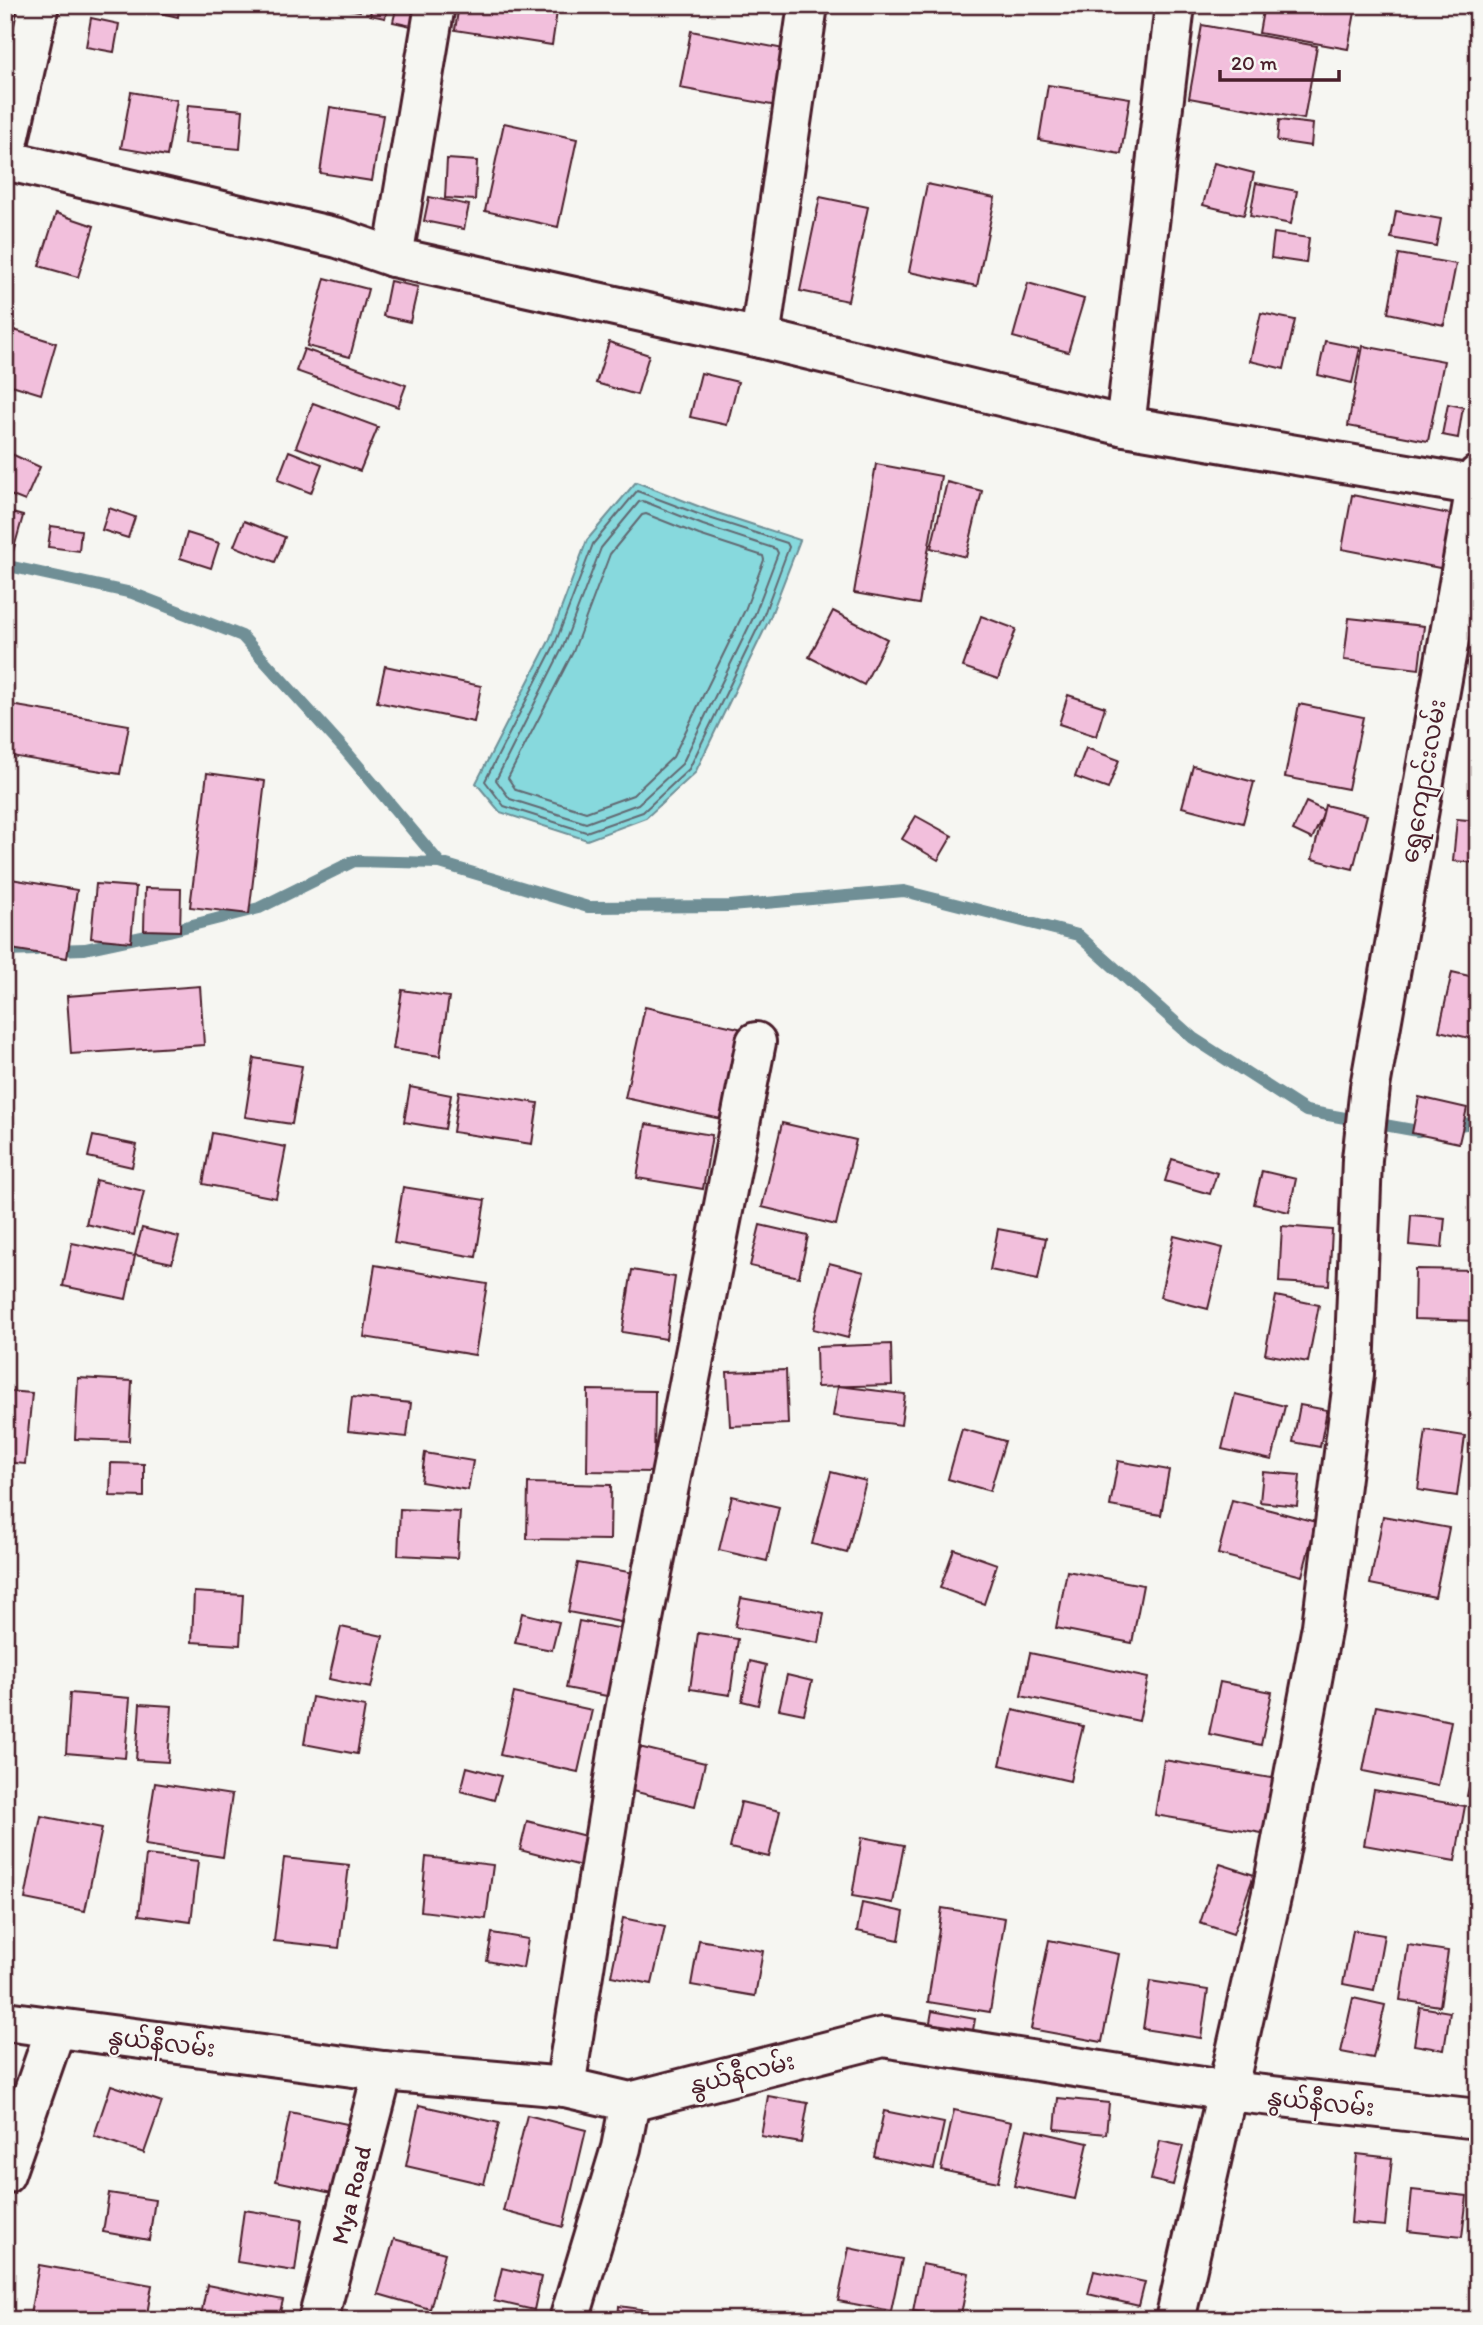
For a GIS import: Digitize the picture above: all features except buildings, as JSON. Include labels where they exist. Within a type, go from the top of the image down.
[{"type":"street","points":[[39,5],[5,159],[338,238],[393,257],[760,338],[1125,426],[1477,482]]},
{"type":"street","points":[[393,257],[435,5]]},
{"type":"street","points":[[760,338],[808,5]]},
{"type":"street","points":[[1125,426],[1175,5]]},
{"type":"street","name":"ရွှေကျောင်းလမ်း","points":[[1175,2320],[1272,1893],[1322,1626],[1354,1374],[1362,1159],[1370,1087],[1477,482]]},
{"type":"street","points":[[565,2087],[626,1703],[756,1042]]},
{"type":"street","name":"နွယ်နီလမ်း","points":[[5,2021],[383,2071],[565,2087],[630,2102],[883,2037],[1228,2091],[1478,2119]]},
{"type":"street","points":[[5,2174],[56,2028]]},
{"type":"street","name":"Mya Road","points":[[318,2320],[383,2071]]},
{"type":"street","points":[[569,2320],[621,2148],[630,2102]]},
{"type":"water","points":[[636,482],[708,510],[800,540],[769,620],[695,773],[646,818],[587,840],[500,812],[476,783],[549,641],[587,540]]},
{"type":"waterway","points":[[5,569],[13,567],[132,593],[242,636],[345,750],[440,863],[588,907],[730,906],[904,891],[1078,935],[1193,1038],[1306,1111],[1418,1131],[1429,1129]]},
{"type":"waterway","points":[[54,950],[85,949],[259,908],[354,861],[440,863]]},
{"type":"waterway","points":[[5,951],[36,950]]},
{"type":"waterway","points":[[1447,1127],[1478,1122]]}]
